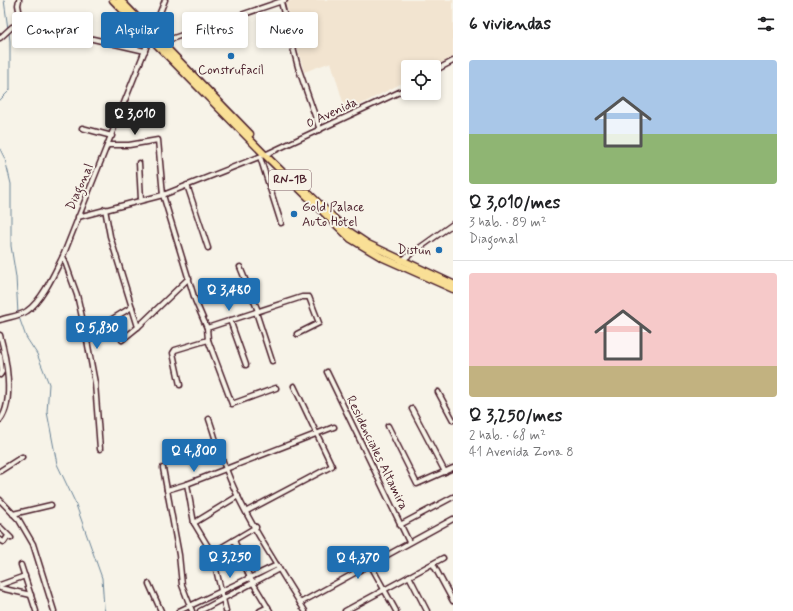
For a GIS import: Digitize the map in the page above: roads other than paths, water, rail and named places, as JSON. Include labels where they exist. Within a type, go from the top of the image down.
[{"type":"highway","name":"RN-1B","points":[[114,0],[127,12]]},
{"type":"highway","name":"RN-1B","points":[[120,0],[131,12]]},
{"type":"highway","name":"RN-1B","points":[[164,48],[265,155],[351,239],[381,257],[453,289]]},
{"type":"highway","name":"RN-1B","points":[[167,48],[265,155],[344,228],[368,244],[401,261],[453,284]]},
{"type":"street","points":[[19,0],[20,12]]},
{"type":"street","name":"Diagonal","points":[[160,12],[164,0]]},
{"type":"street","points":[[174,38],[276,2],[283,1],[298,66],[320,130]]},
{"type":"street","points":[[1,37],[12,27]]},
{"type":"street","points":[[93,39],[144,51]]},
{"type":"street","name":"Diagonal","points":[[0,320],[24,312],[36,302],[63,256],[109,145],[146,48]]},
{"type":"street","points":[[441,67],[453,61]]},
{"type":"street","name":"0 Avenida","points":[[78,217],[163,195],[265,155],[401,91]]},
{"type":"street","points":[[82,128],[112,136]]},
{"type":"street","points":[[109,145],[129,146],[158,140],[163,195],[195,300],[207,328],[208,340],[232,404],[276,388]]},
{"type":"street","points":[[265,155],[281,224]]},
{"type":"street","points":[[139,163],[141,200]]},
{"type":"street","points":[[187,185],[208,248]]},
{"type":"street","points":[[105,209],[110,236],[138,327]]},
{"type":"street","points":[[401,261],[453,224]]},
{"type":"street","points":[[63,256],[77,295],[86,335],[95,384],[100,449]]},
{"type":"street","points":[[240,267],[257,311],[272,361]]},
{"type":"street","points":[[122,340],[138,327],[189,278]]},
{"type":"street","points":[[207,328],[257,311],[309,297],[319,323],[297,334]]},
{"type":"street","points":[[86,335],[132,307]]},
{"type":"street","points":[[230,320],[246,365]]},
{"type":"street","points":[[0,335],[5,353],[8,393],[7,406],[0,420]]},
{"type":"street","points":[[180,385],[173,353],[175,350],[208,340]]},
{"type":"street","points":[[0,355],[2,372],[0,375]]},
{"type":"street","name":"Residenciales Altamira","points":[[327,372],[409,542]]},
{"type":"street","points":[[246,511],[331,468],[332,464],[294,386]]},
{"type":"street","points":[[438,392],[453,420]]},
{"type":"street","points":[[412,409],[445,472]]},
{"type":"street","points":[[209,419],[226,469],[238,496],[305,611]]},
{"type":"street","points":[[388,426],[417,484],[453,468]]},
{"type":"street","points":[[167,490],[187,484],[334,427]]},
{"type":"street","points":[[0,471],[22,458]]},
{"type":"street","points":[[163,468],[180,555],[182,585],[192,609]]},
{"type":"street","points":[[187,484],[194,523],[212,553],[220,593],[226,611]]},
{"type":"street","points":[[194,523],[238,496]]},
{"type":"street","points":[[400,525],[453,497]]},
{"type":"street","points":[[0,500],[13,514],[33,544],[54,611]]},
{"type":"street","points":[[13,514],[51,505]]},
{"type":"street","points":[[300,603],[453,519]]},
{"type":"street","points":[[0,527],[9,537],[4,542],[0,539],[4,532]]},
{"type":"street","points":[[212,553],[256,527]]},
{"type":"street","points":[[234,540],[253,584],[269,609],[260,611]]},
{"type":"street","points":[[345,611],[443,558]]},
{"type":"street","points":[[370,564],[396,611]]},
{"type":"street","points":[[433,564],[453,601]]},
{"type":"street","points":[[21,565],[36,611]]},
{"type":"street","points":[[179,611],[192,609],[250,578],[278,567]]},
{"type":"street","points":[[200,611],[253,584],[278,567]]},
{"type":"street","points":[[0,586],[25,576]]},
{"type":"street","points":[[409,576],[427,611]]},
{"type":"street","points":[[149,584],[161,611]]},
{"type":"street","points":[[0,586],[31,595]]},
{"type":"street","points":[[32,611],[33,604]]},
{"type":"waterway","points":[[4,0],[8,29]]},
{"type":"waterway","points":[[0,100],[10,90],[9,33]]},
{"type":"waterway","points":[[0,149],[5,159],[11,184],[11,246],[16,277],[18,314]]},
{"type":"waterway","points":[[19,317],[26,337],[37,354],[49,384],[47,412],[57,464],[75,502],[102,578],[105,611]]},
{"type":"place","name":"Construfacil","points":[[231,56]]},
{"type":"place","name":"Gold Palace Auto Hotel","points":[[294,214]]},
{"type":"place","name":"Distun","points":[[439,250]]}]
